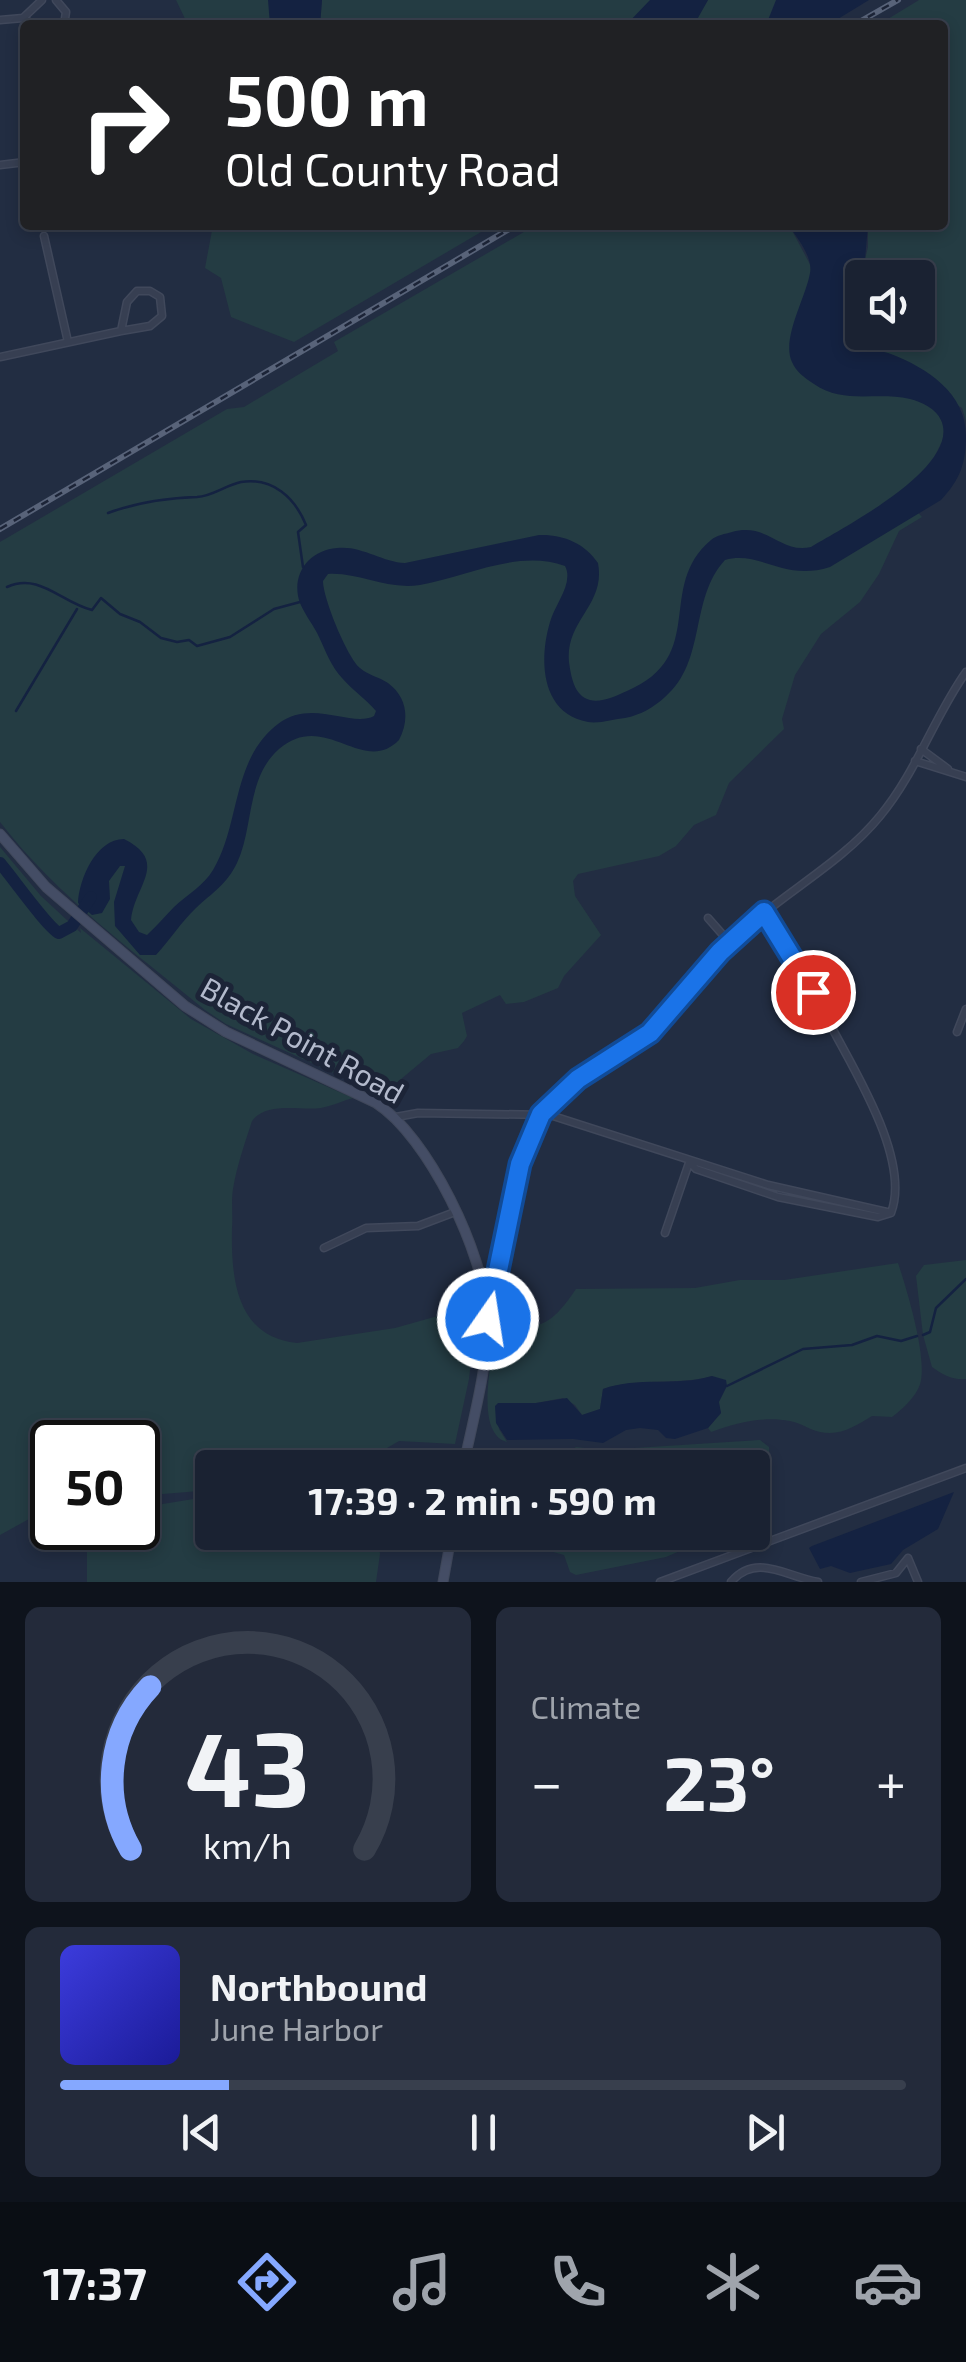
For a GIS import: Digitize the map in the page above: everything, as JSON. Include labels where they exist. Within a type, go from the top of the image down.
[{"type":"main road","name":"Black Point Road","points":[[0,834],[38,878],[169,995],[198,1016],[363,1096],[396,1117],[421,1148],[455,1212],[485,1297],[488,1319],[484,1352],[466,1450]]},
{"type":"main road","points":[[443,1582],[449,1550]]},
{"type":"street","points":[[23,18],[42,0]]},
{"type":"street","points":[[0,20],[26,20]]},
{"type":"street","points":[[44,236],[68,342]]},
{"type":"street","points":[[0,358],[121,331],[156,322],[163,309],[160,298],[146,290],[130,295],[121,331]]},
{"type":"street","points":[[485,1297],[496,1280],[520,1164],[541,1114],[578,1079],[650,1033],[730,943],[869,829],[890,803],[966,672]]},
{"type":"street","points":[[921,749],[949,770]]},
{"type":"street","points":[[914,761],[966,777]]},
{"type":"street","points":[[396,1117],[404,1113],[541,1114],[792,1192],[891,1213],[892,1172],[880,1122],[798,963],[764,912]]},
{"type":"street","points":[[708,918],[730,943]]},
{"type":"street","points":[[957,1032],[966,1009]]},
{"type":"street","points":[[665,1233],[690,1162]]},
{"type":"street","points":[[324,1248],[366,1228],[418,1226],[455,1212]]},
{"type":"street","points":[[660,1582],[966,1468]]},
{"type":"street","points":[[861,1582],[896,1572],[908,1558],[918,1582]]},
{"type":"street","points":[[731,1582],[735,1576],[766,1566],[818,1582]]},
{"type":"shaded area","points":[[176,0],[270,0],[270,20],[186,20]]},
{"type":"shaded area","points":[[322,0],[662,0],[644,20],[320,20]]},
{"type":"shaded area","points":[[708,0],[778,0],[771,20],[696,20]]},
{"type":"shaded area","points":[[919,0],[966,0],[966,421],[962,408],[859,350],[935,350],[935,260],[865,260],[868,230],[948,230],[948,20],[886,20]]},
{"type":"shaded area","points":[[212,230],[484,230],[294,342],[231,317],[221,278],[205,268]]},
{"type":"shaded area","points":[[527,230],[792,230],[813,270],[803,302],[845,340],[845,350],[856,350],[906,396],[935,408],[947,432],[928,469],[900,493],[922,517],[899,531],[879,574],[860,602],[821,634],[795,675],[782,719],[784,729],[729,783],[716,815],[694,825],[676,846],[659,856],[578,874],[573,881],[575,896],[601,935],[558,988],[524,1002],[506,1004],[500,995],[462,1013],[467,1036],[458,1048],[431,1054],[382,1095],[226,1024],[205,1010],[71,899],[0,822],[0,542],[227,409],[244,407],[338,351],[334,342]]},
{"type":"shaded area","points":[[0,847],[41,896],[81,933],[80,928],[191,1019],[253,1054],[353,1098],[321,1108],[266,1111],[252,1121],[232,1194],[232,1246],[241,1301],[261,1329],[297,1343],[395,1328],[477,1305],[469,1379],[455,1444],[399,1441],[384,1450],[195,1450],[195,1491],[160,1494],[160,1420],[30,1420],[30,1519],[0,1535]]},
{"type":"shaded area","points":[[966,1260],[966,1379],[961,1379],[932,1367],[923,1335],[916,1276],[924,1265]]},
{"type":"shaded area","points":[[898,1263],[915,1322],[922,1368],[917,1391],[892,1417],[872,1416],[835,1433],[770,1419],[711,1432],[708,1428],[721,1413],[721,1392],[712,1376],[603,1389],[600,1409],[582,1415],[563,1398],[498,1403],[499,1429],[507,1442],[497,1436],[491,1424],[489,1373],[497,1327],[543,1323],[559,1311],[576,1289],[695,1288]]},
{"type":"shaded area","points":[[760,1440],[769,1450],[603,1450]]},
{"type":"shaded area","points":[[195,1499],[195,1550],[380,1550],[376,1582],[87,1582],[87,1550],[160,1550],[160,1504]]},
{"type":"shaded area","points":[[546,1550],[682,1550],[666,1557],[576,1575],[570,1572],[564,1555]]},
{"type":"water","points":[[268,0],[322,0],[320,20],[270,20]]},
{"type":"water","points":[[650,0],[708,0],[697,20],[631,20]]},
{"type":"water","points":[[776,0],[869,0],[836,20],[768,20]]},
{"type":"water","points":[[791,230],[868,230],[865,260],[845,260],[845,350],[891,354],[931,375],[952,395],[964,421],[965,455],[961,471],[941,500],[830,567],[799,571],[750,559],[725,560],[706,593],[693,648],[678,682],[647,710],[602,722],[572,717],[560,708],[547,682],[547,637],[566,586],[565,566],[511,562],[407,586],[328,574],[323,581],[327,600],[349,652],[360,668],[388,683],[403,702],[405,716],[399,740],[385,749],[372,751],[312,736],[296,739],[279,749],[261,774],[233,870],[156,955],[140,955],[115,926],[114,902],[125,866],[120,866],[109,881],[110,899],[102,913],[92,915],[78,903],[82,883],[97,853],[124,839],[145,857],[146,875],[131,920],[139,932],[147,935],[213,870],[252,755],[278,724],[304,713],[354,719],[374,716],[376,711],[335,669],[300,603],[300,574],[318,554],[346,548],[405,563],[539,535],[572,541],[598,563],[599,578],[569,647],[570,667],[580,694],[599,701],[652,676],[667,659],[675,640],[686,578],[695,559],[713,538],[755,531],[791,546],[811,547],[871,511],[917,476],[934,457],[943,438],[936,413],[910,399],[837,394],[804,377],[794,366],[790,342],[808,283],[809,260]]},
{"type":"water","points":[[712,1376],[726,1380],[719,1402],[721,1413],[708,1428],[675,1439],[666,1438],[658,1430],[640,1428],[626,1430],[603,1443],[573,1439],[507,1440],[496,1423],[498,1403],[567,1398],[582,1415],[600,1409],[603,1389],[616,1385]]},
{"type":"water","points":[[954,1492],[938,1529],[903,1550],[891,1564],[850,1573],[831,1566],[820,1569],[809,1548],[812,1546]]},
{"type":"waterway","points":[[108,513],[152,501],[203,496],[241,482],[263,483],[289,498],[306,525],[298,532],[303,567]]},
{"type":"waterway","points":[[7,587],[30,583],[92,610],[101,598],[161,638],[189,640],[197,646],[230,637],[274,609],[300,602]]},
{"type":"waterway","points":[[16,711],[77,609]]},
{"type":"waterway","points":[[0,863],[59,933],[72,926],[91,897]]},
{"type":"waterway","points":[[923,1335],[930,1332],[936,1308],[966,1279]]},
{"type":"waterway","points":[[727,1386],[803,1349],[852,1345],[877,1336],[901,1341],[917,1336]]},
{"type":"railway","points":[[863,20],[898,0]]},
{"type":"railway","points":[[0,529],[508,230]]},
{"type":"route","points":[[488,1319],[485,1297],[496,1280],[520,1164],[530,1133],[548,1106],[578,1079],[650,1033],[720,952],[764,912],[813,992]]}]
